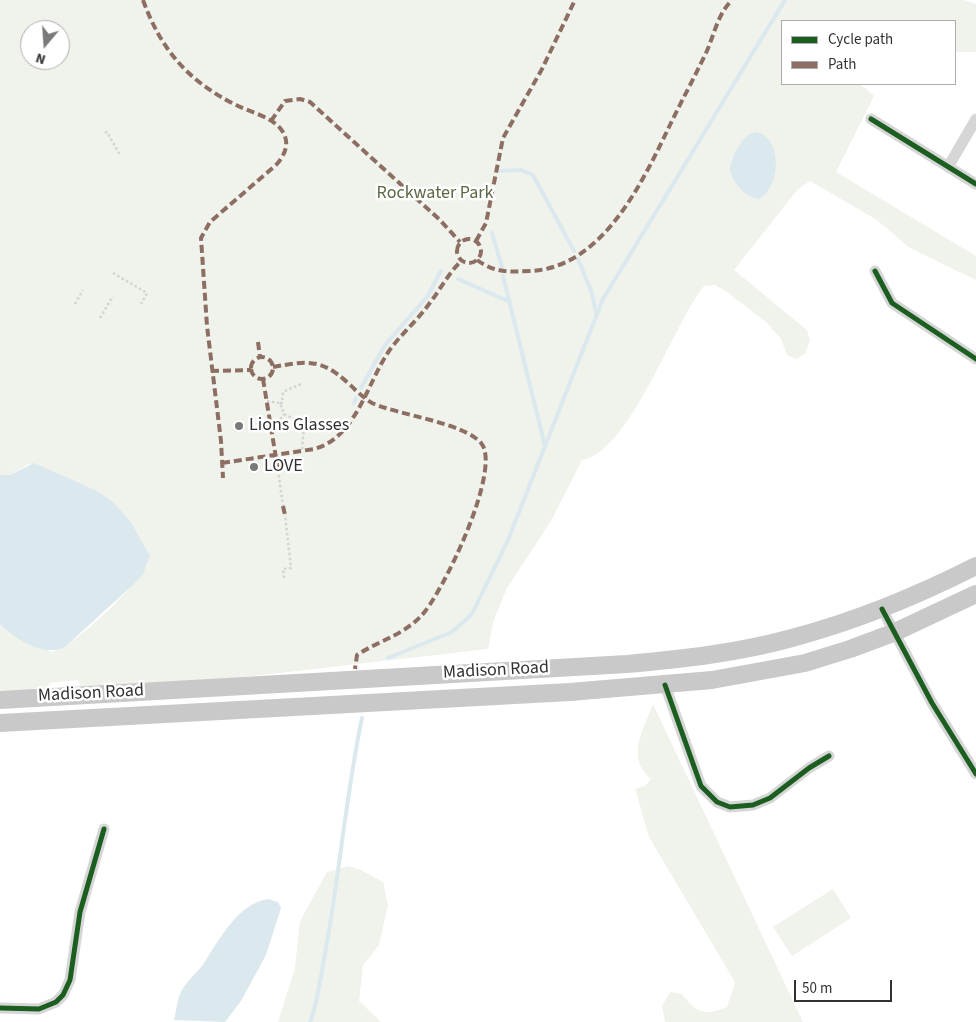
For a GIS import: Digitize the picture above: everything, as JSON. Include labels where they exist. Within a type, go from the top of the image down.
[{"type":"main road","name":"Madison Road","points":[[0,700],[627,664],[685,658],[790,639],[882,609],[976,566]]},
{"type":"main road","name":"Madison Road","points":[[0,723],[570,692],[665,685],[750,675],[805,663],[893,633],[976,594]]},
{"type":"street","points":[[872,119],[976,184]]},
{"type":"street","points":[[948,166],[976,119]]},
{"type":"street","points":[[875,272],[892,303],[976,359]]},
{"type":"street","points":[[882,609],[893,633],[932,703],[976,774]]},
{"type":"street","points":[[665,685],[701,786],[717,802],[730,807],[753,805],[770,798],[809,768],[830,756]]},
{"type":"street","points":[[0,1008],[39,1009],[56,1002],[63,995],[70,980],[80,912],[104,829]]},
{"type":"path","points":[[105,133],[107,132],[120,155]]},
{"type":"path","points":[[113,273],[147,293],[141,304]]},
{"type":"path","points":[[74,304],[83,290]]},
{"type":"path","points":[[100,318],[113,296]]},
{"type":"path","points":[[280,403],[282,403],[283,392],[301,384]]},
{"type":"path","points":[[267,401],[280,403]]},
{"type":"path","points":[[280,403],[284,414],[304,424],[302,451]]},
{"type":"path","points":[[272,432],[281,430],[280,420],[284,414]]},
{"type":"path","points":[[278,470],[283,506]]},
{"type":"path","points":[[284,578],[283,569],[291,568],[285,515]]},
{"type":"green space","name":"Rockwater Park","points":[[0,0],[963,0],[976,4],[976,52],[956,52],[956,20],[781,20],[781,85],[861,85],[874,96],[836,172],[976,256],[976,280],[910,248],[877,220],[810,181],[798,189],[734,270],[807,330],[810,340],[805,354],[796,359],[787,355],[781,339],[766,322],[715,285],[704,286],[692,304],[634,411],[617,435],[600,452],[582,460],[551,521],[507,588],[493,622],[488,649],[209,681],[81,687],[78,680],[49,683],[48,689],[0,693],[0,624],[51,652],[61,648],[89,628],[119,600],[148,564],[130,521],[29,464],[10,475],[0,475]]},
{"type":"green space","points":[[653,704],[803,1022],[665,1022],[662,1006],[670,992],[682,994],[696,1009],[713,1012],[727,1007],[735,982],[649,837],[635,789],[645,786],[651,779],[639,762],[638,743]]},
{"type":"green space","points":[[349,866],[383,882],[388,905],[379,945],[363,965],[359,1001],[381,1022],[278,1022],[295,968],[300,921],[327,872]]},
{"type":"green space","points":[[833,889],[851,918],[792,956],[773,927]]},
{"type":"shaded area","points":[[756,132],[765,136],[771,143],[776,163],[772,184],[759,199],[749,196],[736,184],[730,169],[735,152],[742,141]]},
{"type":"shaded area","points":[[34,463],[95,490],[112,501],[130,521],[150,556],[143,574],[134,584],[65,647],[57,650],[39,649],[30,645],[0,624],[0,475],[10,475]]},
{"type":"shaded area","points":[[268,899],[278,902],[281,908],[266,955],[241,1001],[225,1022],[174,1020],[182,990],[204,963],[230,924],[247,907]]},
{"type":"waterway","points":[[388,658],[452,632],[472,614],[508,540],[603,299],[785,0]]},
{"type":"waterway","points":[[501,171],[521,170],[533,175],[574,251]]},
{"type":"waterway","points":[[492,233],[502,267]]},
{"type":"waterway","points":[[578,259],[592,293],[596,313]]},
{"type":"waterway","points":[[361,388],[385,345],[427,297],[441,271]]},
{"type":"waterway","points":[[503,276],[545,446]]},
{"type":"waterway","points":[[458,279],[510,302]]},
{"type":"waterway","points":[[354,403],[356,398]]},
{"type":"waterway","points":[[310,1022],[318,995],[362,718]]},
{"type":"marked path","points":[[143,0],[158,34],[178,62],[204,86],[219,96],[276,124],[283,133],[286,143],[285,152],[276,165],[210,222],[201,238],[207,326],[221,441],[223,478]]},
{"type":"marked path","points":[[476,241],[486,223],[503,138],[542,69],[575,0]]},
{"type":"marked path","points":[[477,260],[496,269],[530,271],[556,266],[579,255],[599,238],[617,218],[647,171],[704,57],[722,13],[732,0]]},
{"type":"marked path","points":[[271,121],[285,101],[300,99],[310,102],[440,220],[460,242]]},
{"type":"marked path","points":[[469,239],[474,240],[480,246],[481,251],[480,256],[474,262],[469,263],[464,262],[458,256],[457,251],[458,246],[464,240],[469,239]]},
{"type":"marked path","points":[[222,463],[314,449],[328,443],[340,434],[359,408],[389,351],[433,299],[461,261]]},
{"type":"marked path","points":[[258,342],[260,357]]},
{"type":"marked path","points":[[262,357],[270,360],[273,368],[270,376],[262,379],[254,376],[251,368],[254,360],[262,357]]},
{"type":"marked path","points":[[273,367],[295,363],[321,365],[330,369],[372,403],[446,425],[473,436],[481,443],[486,457],[484,478],[467,531],[455,559],[431,604],[406,629],[357,655],[355,669]]},
{"type":"marked path","points":[[211,371],[251,370]]},
{"type":"marked path","points":[[263,379],[278,470]]},
{"type":"marked path","points":[[283,506],[285,515]]},
{"type":"cycle path","points":[[871,119],[976,184]]},
{"type":"cycle path","points":[[875,271],[892,303],[976,359]]},
{"type":"cycle path","points":[[882,609],[932,703],[976,774]]},
{"type":"cycle path","points":[[665,685],[701,786],[717,802],[730,807],[753,805],[770,798],[809,768],[829,756]]},
{"type":"cycle path","points":[[0,1008],[39,1009],[56,1002],[63,995],[70,980],[80,912],[104,829]]},
{"type":"place","name":"Lions Glasses","points":[[239,426]]},
{"type":"place","name":"LOVE","points":[[254,467]]}]
